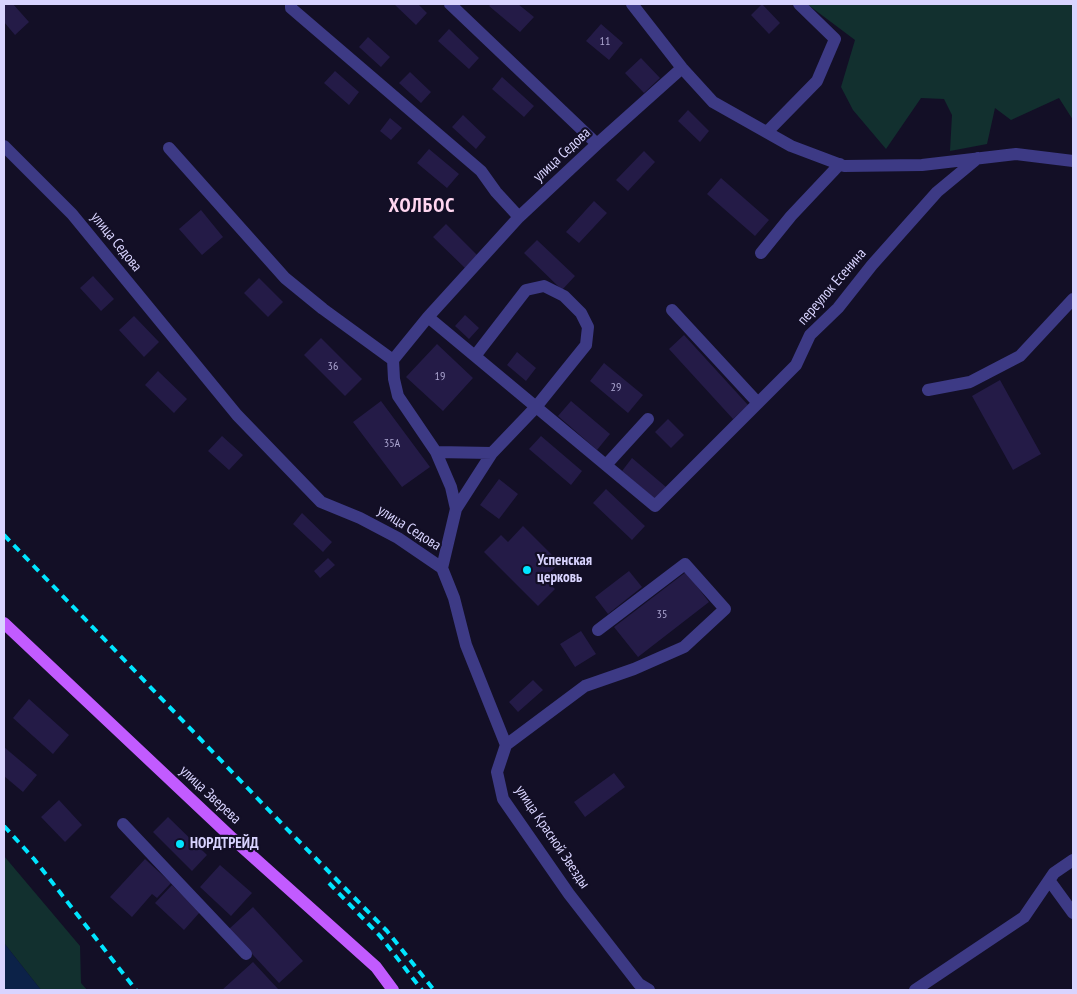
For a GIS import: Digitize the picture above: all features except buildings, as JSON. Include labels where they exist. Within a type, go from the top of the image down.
[{"type":"main road","name":"улица Зверева","points":[[4,623],[232,838],[376,967],[393,990]]},
{"type":"street","points":[[292,4],[290,8],[481,171],[496,192],[519,217]]},
{"type":"street","points":[[450,4],[597,144]]},
{"type":"street","points":[[632,4],[682,68],[713,102],[791,146],[844,166],[922,164],[1016,154],[1073,161]]},
{"type":"street","points":[[766,132],[817,81],[835,39],[799,4]]},
{"type":"street","name":"улица Седова","points":[[4,146],[72,214],[237,415],[321,502],[360,518],[398,538],[442,568],[456,509],[451,487],[436,452],[398,396],[394,379],[393,360],[428,317],[519,217],[682,68]]},
{"type":"street","points":[[169,148],[285,278],[393,360]]},
{"type":"street","name":"переулок Есенина","points":[[606,465],[655,506],[796,365],[810,335],[838,308],[872,265],[936,192],[978,158]]},
{"type":"street","points":[[761,253],[791,216],[840,164]]},
{"type":"street","points":[[456,509],[492,453],[536,407],[586,345],[588,327],[581,313],[564,296],[544,286],[526,290],[475,356]]},
{"type":"street","points":[[928,390],[970,382],[1020,356],[1073,299]]},
{"type":"street","points":[[672,310],[758,403]]},
{"type":"street","points":[[428,317],[606,465],[648,419]]},
{"type":"street","points":[[436,452],[492,453]]},
{"type":"street","points":[[442,568],[454,598],[466,645],[506,744],[585,686],[634,669],[684,646],[725,609],[685,564],[598,630]]},
{"type":"street","name":"улица Красной Звезды","points":[[506,744],[497,772],[503,799],[569,894],[639,984],[650,990]]},
{"type":"street","points":[[123,824],[246,954]]},
{"type":"street","points":[[915,990],[1024,917],[1054,873],[1073,860]]},
{"type":"street","points":[[1049,880],[1073,913]]},
{"type":"green space","points":[[807,4],[1073,4],[1073,120],[1059,98],[1011,120],[995,108],[987,144],[950,151],[952,115],[944,99],[921,98],[886,149],[853,110],[841,87],[855,40]]},
{"type":"green space","points":[[4,856],[80,946],[81,983],[87,990],[41,990],[4,943]]},
{"type":"water","points":[[4,943],[41,990],[4,990]]},
{"type":"railway","points":[[4,535],[387,931],[434,990]]},
{"type":"railway","points":[[4,826],[34,859],[136,990]]},
{"type":"railway","points":[[329,883],[380,936],[422,990]]},
{"type":"place","name":"Успенская церковь","points":[[527,570]]},
{"type":"place","name":"НОРДТРЕЙД","points":[[180,844]]},
{"type":"district","name":"ХОЛБОС","points":[[422,206]]}]
